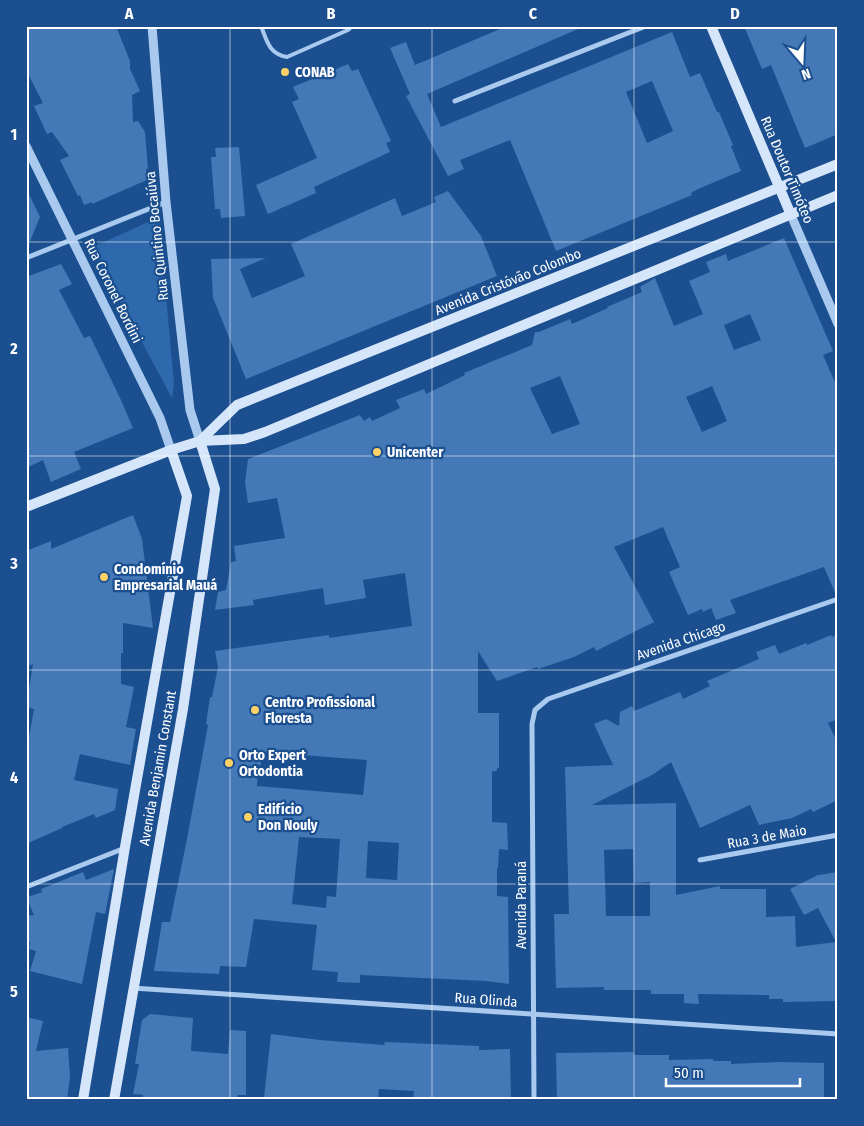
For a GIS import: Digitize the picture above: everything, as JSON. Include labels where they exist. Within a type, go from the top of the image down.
[{"type":"main road","name":"Rua Doutor Timóteo","points":[[711,26],[791,214]]},
{"type":"main road","name":"Avenida Cristóvão Colombo","points":[[200,441],[237,405],[838,164]]},
{"type":"main road","name":"Avenida Cristóvão Colombo","points":[[26,507],[171,450],[200,441],[244,439],[265,432],[838,195]]},
{"type":"main road","name":"Avenida Benjamin Constant","points":[[114,1100],[132,988],[183,709],[215,489],[200,441]]},
{"type":"main road","name":"Avenida Benjamin Constant","points":[[83,1100],[125,847],[187,496],[171,450]]},
{"type":"street","name":"Rua Quintino Bocaiúva","points":[[152,26],[166,202],[190,410],[200,441]]},
{"type":"street","points":[[455,101],[646,26]]},
{"type":"street","name":"Rua Coronel Bordini","points":[[26,146],[160,418],[171,450]]},
{"type":"street","points":[[26,258],[166,202]]},
{"type":"street","name":"Rua Doutor Timóteo","points":[[791,214],[838,324]]},
{"type":"street","name":"Avenida Chicago","points":[[535,710],[548,699],[838,599]]},
{"type":"street","name":"Avenida Paraná","points":[[534,1100],[532,1014],[532,724],[535,710]]},
{"type":"street","name":"Rua 3 de Maio","points":[[700,860],[838,835]]},
{"type":"street","points":[[26,887],[125,847]]},
{"type":"street","name":"Rua Olinda","points":[[132,988],[838,1034]]},
{"type":"lane","points":[[261,26],[270,48],[279,56],[288,57],[348,30],[352,26]]},
{"type":"shaded area","points":[[159,217],[174,384],[172,398],[91,248]]},
{"type":"building","points":[[26,26],[116,26],[130,61],[130,69],[140,91],[132,95],[133,122],[138,121],[145,132],[147,180],[92,204],[92,202],[84,205],[60,160],[69,156],[52,132],[47,134],[34,106],[43,103],[26,70]]},
{"type":"building","points":[[507,26],[585,26],[427,94],[441,127],[672,32],[690,77],[700,73],[733,145],[731,146],[741,171],[698,189],[691,193],[692,195],[556,251],[510,140],[460,160],[464,169],[448,176],[406,96],[410,94],[390,48],[406,42],[415,65]],"holes":[[[652,81],[673,131],[647,143],[626,92]]]},
{"type":"building","points":[[744,26],[838,26],[838,134],[805,148],[771,65],[762,69]]},
{"type":"building","points":[[348,64],[352,71],[358,69],[391,141],[386,143],[390,152],[314,187],[316,193],[268,214],[256,185],[317,158],[292,102],[299,99],[293,87]]},
{"type":"building","points":[[239,147],[245,216],[221,218],[220,209],[215,209],[211,157],[216,157],[215,148]]},
{"type":"building","points":[[26,188],[40,217],[26,251]]},
{"type":"building","points":[[448,191],[481,236],[497,276],[246,379],[213,298],[211,259],[266,258],[240,269],[252,298],[305,276],[291,244],[395,198],[402,216],[436,202],[434,197]]},
{"type":"building","points":[[784,238],[833,351],[823,355],[838,389],[838,595],[836,595],[824,567],[730,600],[736,613],[716,620],[711,608],[703,612],[702,609],[688,615],[669,572],[680,567],[663,527],[614,547],[654,622],[596,651],[594,647],[574,657],[497,681],[478,651],[478,713],[499,713],[499,768],[497,768],[497,771],[492,771],[492,822],[507,823],[508,850],[499,849],[497,896],[508,897],[509,984],[486,981],[360,975],[360,983],[337,982],[338,972],[312,970],[317,925],[254,919],[246,967],[220,966],[219,974],[154,971],[162,922],[170,922],[187,839],[208,725],[206,724],[210,697],[212,697],[218,667],[215,651],[329,635],[329,638],[412,626],[405,573],[363,580],[366,598],[325,605],[323,588],[253,600],[254,605],[215,610],[218,592],[226,590],[231,562],[236,561],[234,546],[285,538],[277,498],[248,503],[245,482],[248,459],[360,415],[364,421],[370,417],[372,421],[400,408],[396,400],[424,389],[426,394],[465,375],[464,373],[532,345],[535,332],[570,319],[572,324],[608,308],[642,292],[640,287],[655,278],[674,326],[703,314],[689,281],[710,272],[706,262],[726,254],[728,261]],"holes":[[[750,314],[761,340],[734,350],[724,325]],[[560,376],[580,424],[552,434],[530,388]],[[712,386],[727,421],[702,432],[686,397]],[[262,752],[367,760],[363,795],[257,786],[258,765],[261,765]],[[299,837],[340,839],[336,897],[327,896],[326,908],[292,904]],[[368,841],[399,843],[397,880],[366,878]]]},
{"type":"building","points":[[61,264],[72,284],[59,290],[84,338],[90,336],[133,428],[74,452],[81,469],[51,482],[43,460],[26,468],[26,277]]},
{"type":"building","points":[[133,515],[142,539],[153,628],[123,623],[121,684],[134,687],[126,727],[136,729],[130,765],[80,754],[74,780],[118,789],[115,810],[96,818],[94,814],[26,844],[26,754],[34,709],[26,707],[33,664],[26,667],[26,551],[51,541],[51,549]]},
{"type":"building","points":[[838,634],[838,719],[828,723],[838,744],[838,800],[813,812],[811,809],[792,818],[759,825],[750,805],[700,828],[671,762],[652,775],[592,805],[676,803],[676,895],[720,886],[720,889],[766,889],[766,917],[795,916],[796,947],[836,942],[818,908],[804,915],[790,889],[818,875],[838,872],[838,1001],[783,1002],[783,999],[769,999],[769,995],[698,994],[699,1004],[684,1003],[684,994],[651,994],[651,990],[604,990],[604,987],[556,988],[554,914],[569,914],[565,767],[613,765],[594,724],[606,719],[619,726],[620,712],[632,706],[634,711],[680,692],[683,699],[710,686],[707,681],[759,659],[756,652],[775,645],[779,654],[806,643],[807,645],[831,635],[832,637]],"holes":[[[633,849],[634,883],[650,882],[650,916],[606,916],[604,850]]]},
{"type":"building","points":[[114,869],[105,914],[96,912],[82,984],[30,971],[36,951],[29,949],[30,942],[26,942],[26,916],[34,915],[28,897],[42,892],[41,889],[83,872],[86,880]]},
{"type":"building","points":[[150,1014],[193,1018],[191,1051],[228,1054],[230,1030],[246,1031],[246,1095],[238,1095],[237,1100],[142,1100],[143,1095],[133,1094],[139,1064],[135,1064],[142,1020]]},
{"type":"building","points":[[26,1017],[43,1021],[36,1051],[68,1048],[70,1077],[67,1100],[26,1100]]},
{"type":"building","points":[[271,1034],[384,1045],[385,1042],[479,1046],[479,1050],[510,1049],[511,1100],[413,1100],[414,1091],[379,1089],[378,1100],[284,1100],[264,1098]]},
{"type":"building","points":[[633,1052],[634,1055],[669,1055],[669,1060],[713,1059],[713,1061],[731,1061],[731,1064],[824,1063],[824,1100],[557,1100],[556,1053]]},
{"type":"place","name":"CONAB","points":[[285,72]]},
{"type":"place","name":"Unicenter","points":[[377,452]]},
{"type":"place","name":"Condomínio Empresarial Mauá","points":[[104,577]]},
{"type":"place","name":"Centro Profissional Floresta","points":[[255,710]]},
{"type":"place","name":"Orto Expert Ortodontia","points":[[229,763]]},
{"type":"place","name":"Edifício Don Nouly","points":[[248,817]]}]
